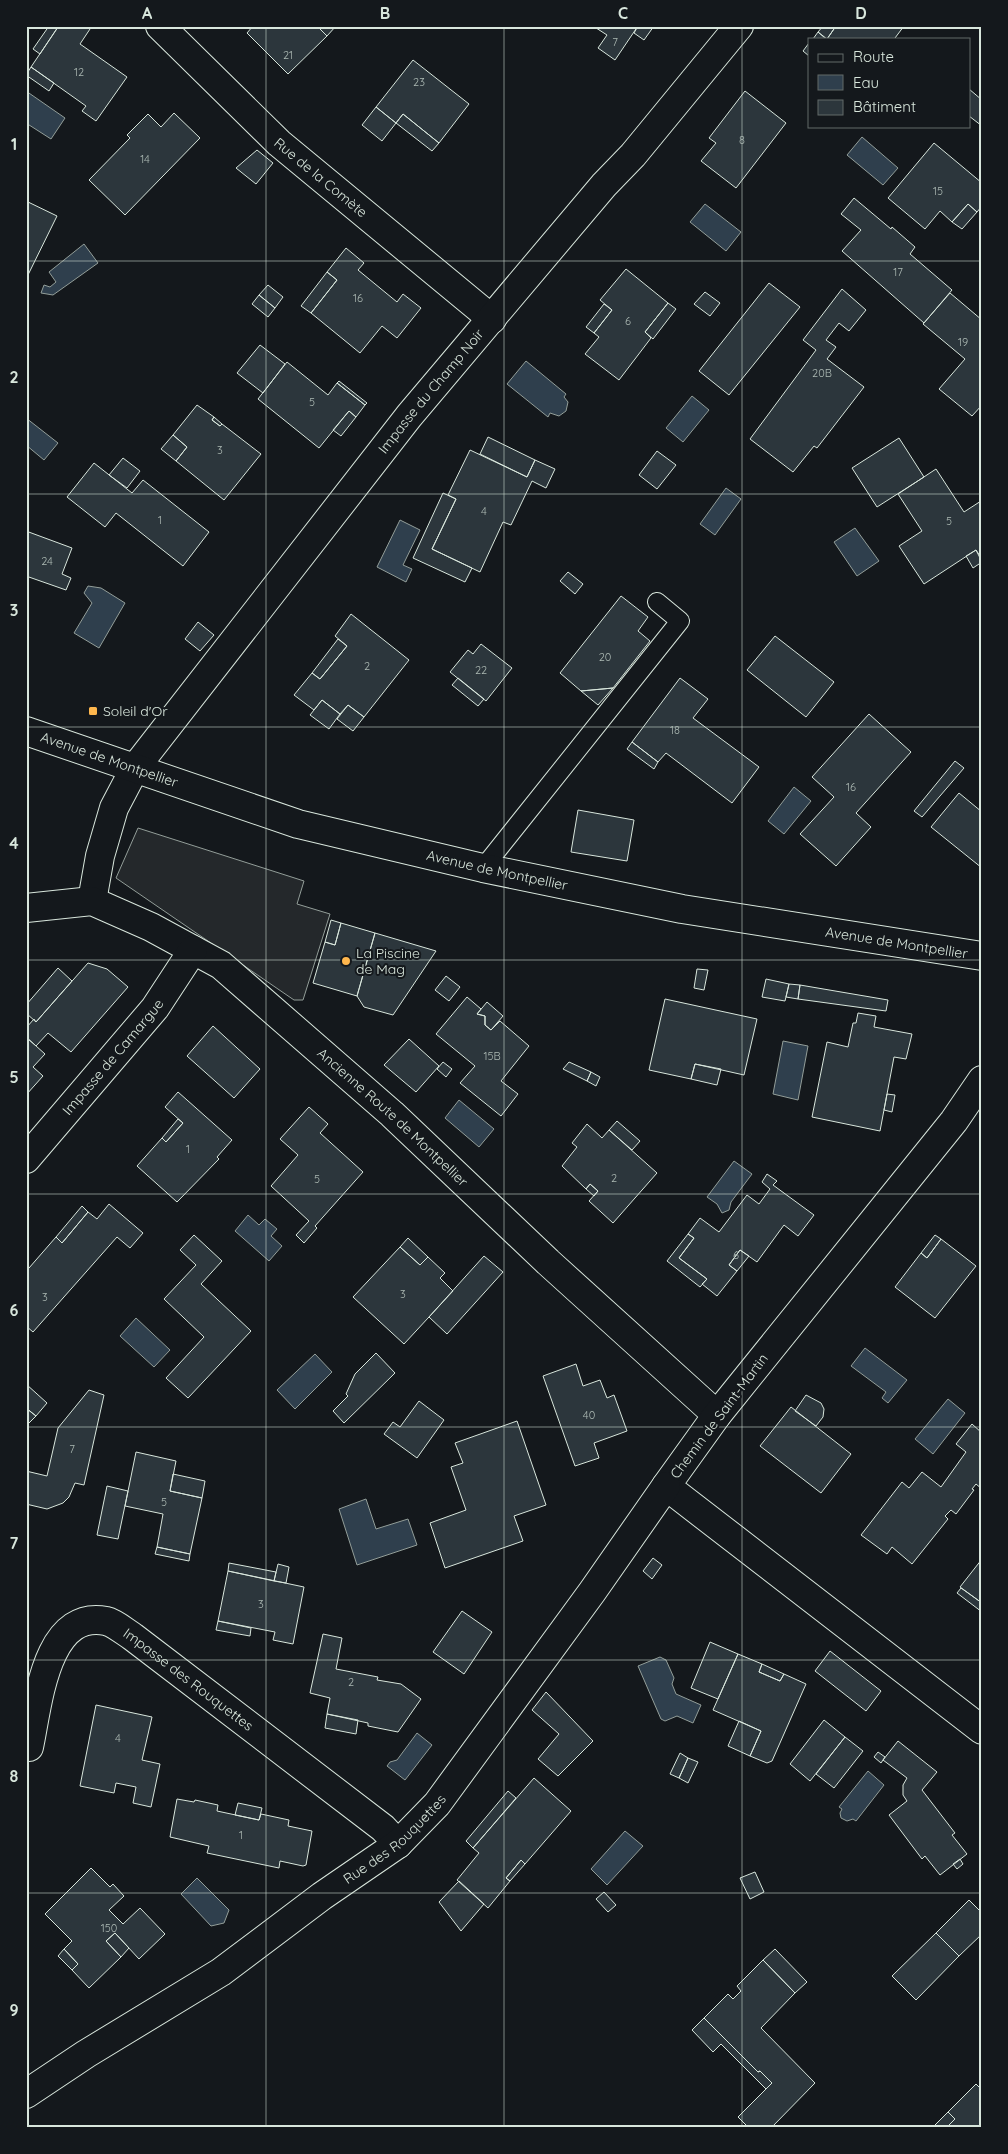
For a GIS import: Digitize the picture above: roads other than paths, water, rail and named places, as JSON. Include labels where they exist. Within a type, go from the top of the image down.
[{"type":"street","name":"Rue de la Comète","points":[[160,26],[279,143],[492,319]]},
{"type":"street","name":"Impasse du Champ Noir","points":[[92,901],[100,856],[114,808],[136,768],[403,424],[739,26]]},
{"type":"street","name":"Avenue de Montpellier","points":[[26,732],[298,824],[483,868],[682,910],[982,956]]},
{"type":"street","points":[[26,908],[92,901]]},
{"type":"street","name":"Ancienne Route de Montpellier","points":[[92,901],[150,927],[221,965],[392,1114],[548,1262],[717,1415]]},
{"type":"street","name":"Impasse de Camargue","points":[[26,1159],[155,1008],[193,950]]},
{"type":"street","name":"Chemin de Saint-Martin","points":[[982,1080],[954,1121],[717,1415],[666,1486],[982,1730]]},
{"type":"street","name":"Rue des Rouquettes","points":[[26,2094],[86,2054],[220,1972],[322,1896],[398,1844],[437,1804],[592,1592],[666,1486]]},
{"type":"street","name":"Impasse des Rouquettes","points":[[29,1747],[49,1656],[64,1632],[88,1620],[108,1622],[133,1637],[352,1804],[383,1828],[398,1844]]},
{"type":"lane","points":[[483,868],[680,621],[657,602]]},
{"type":"water","points":[[26,91],[65,118],[51,139],[26,123]]},
{"type":"water","points":[[862,137],[898,168],[883,185],[847,155]]},
{"type":"water","points":[[705,204],[741,232],[726,251],[690,222]]},
{"type":"water","points":[[84,244],[98,263],[53,295],[41,293],[44,285],[50,287],[56,282],[49,272]]},
{"type":"water","points":[[526,361],[566,394],[564,397],[568,402],[566,411],[559,416],[550,413],[548,417],[507,384]]},
{"type":"water","points":[[692,396],[709,410],[683,442],[666,428]]},
{"type":"water","points":[[26,418],[58,443],[44,460],[26,445]]},
{"type":"water","points":[[726,488],[741,499],[715,535],[700,524]]},
{"type":"water","points":[[400,520],[420,530],[403,565],[412,569],[406,582],[377,567]]},
{"type":"water","points":[[855,528],[879,561],[857,576],[834,542]]},
{"type":"water","points":[[88,586],[101,588],[125,603],[99,648],[74,633],[92,603],[84,593]]},
{"type":"water","points":[[794,787],[811,801],[784,834],[768,821]]},
{"type":"water","points":[[783,1041],[808,1046],[798,1100],[773,1094]]},
{"type":"water","points":[[459,1100],[494,1129],[479,1147],[445,1118]]},
{"type":"water","points":[[734,1161],[752,1174],[731,1202],[729,1210],[722,1213],[717,1204],[707,1197]]},
{"type":"water","points":[[248,1215],[259,1225],[265,1219],[277,1229],[271,1236],[282,1246],[269,1261],[235,1231]]},
{"type":"water","points":[[136,1318],[170,1350],[154,1367],[120,1336]]},
{"type":"water","points":[[865,1348],[907,1380],[888,1403],[882,1398],[886,1392],[851,1366]]},
{"type":"water","points":[[315,1354],[332,1372],[295,1409],[277,1390]]},
{"type":"water","points":[[948,1399],[965,1413],[933,1454],[915,1439]]},
{"type":"water","points":[[366,1499],[376,1529],[408,1519],[417,1545],[357,1565],[339,1509]]},
{"type":"water","points":[[660,1657],[666,1660],[674,1678],[672,1684],[676,1694],[701,1705],[693,1723],[677,1716],[665,1721],[661,1719],[638,1666]]},
{"type":"water","points":[[417,1733],[432,1745],[405,1780],[387,1766],[390,1762],[397,1760]]},
{"type":"water","points":[[868,1771],[884,1785],[856,1821],[853,1819],[847,1821],[841,1818],[840,1813],[842,1809],[839,1807]]},
{"type":"water","points":[[625,1831],[643,1846],[607,1885],[591,1869]]},
{"type":"water","points":[[197,1878],[229,1910],[224,1923],[211,1926],[181,1894]]},
{"type":"place","name":"Soleil d'Or","points":[[93,711]]},
{"type":"place","name":"La Piscine de Mag","points":[[346,961]]}]
